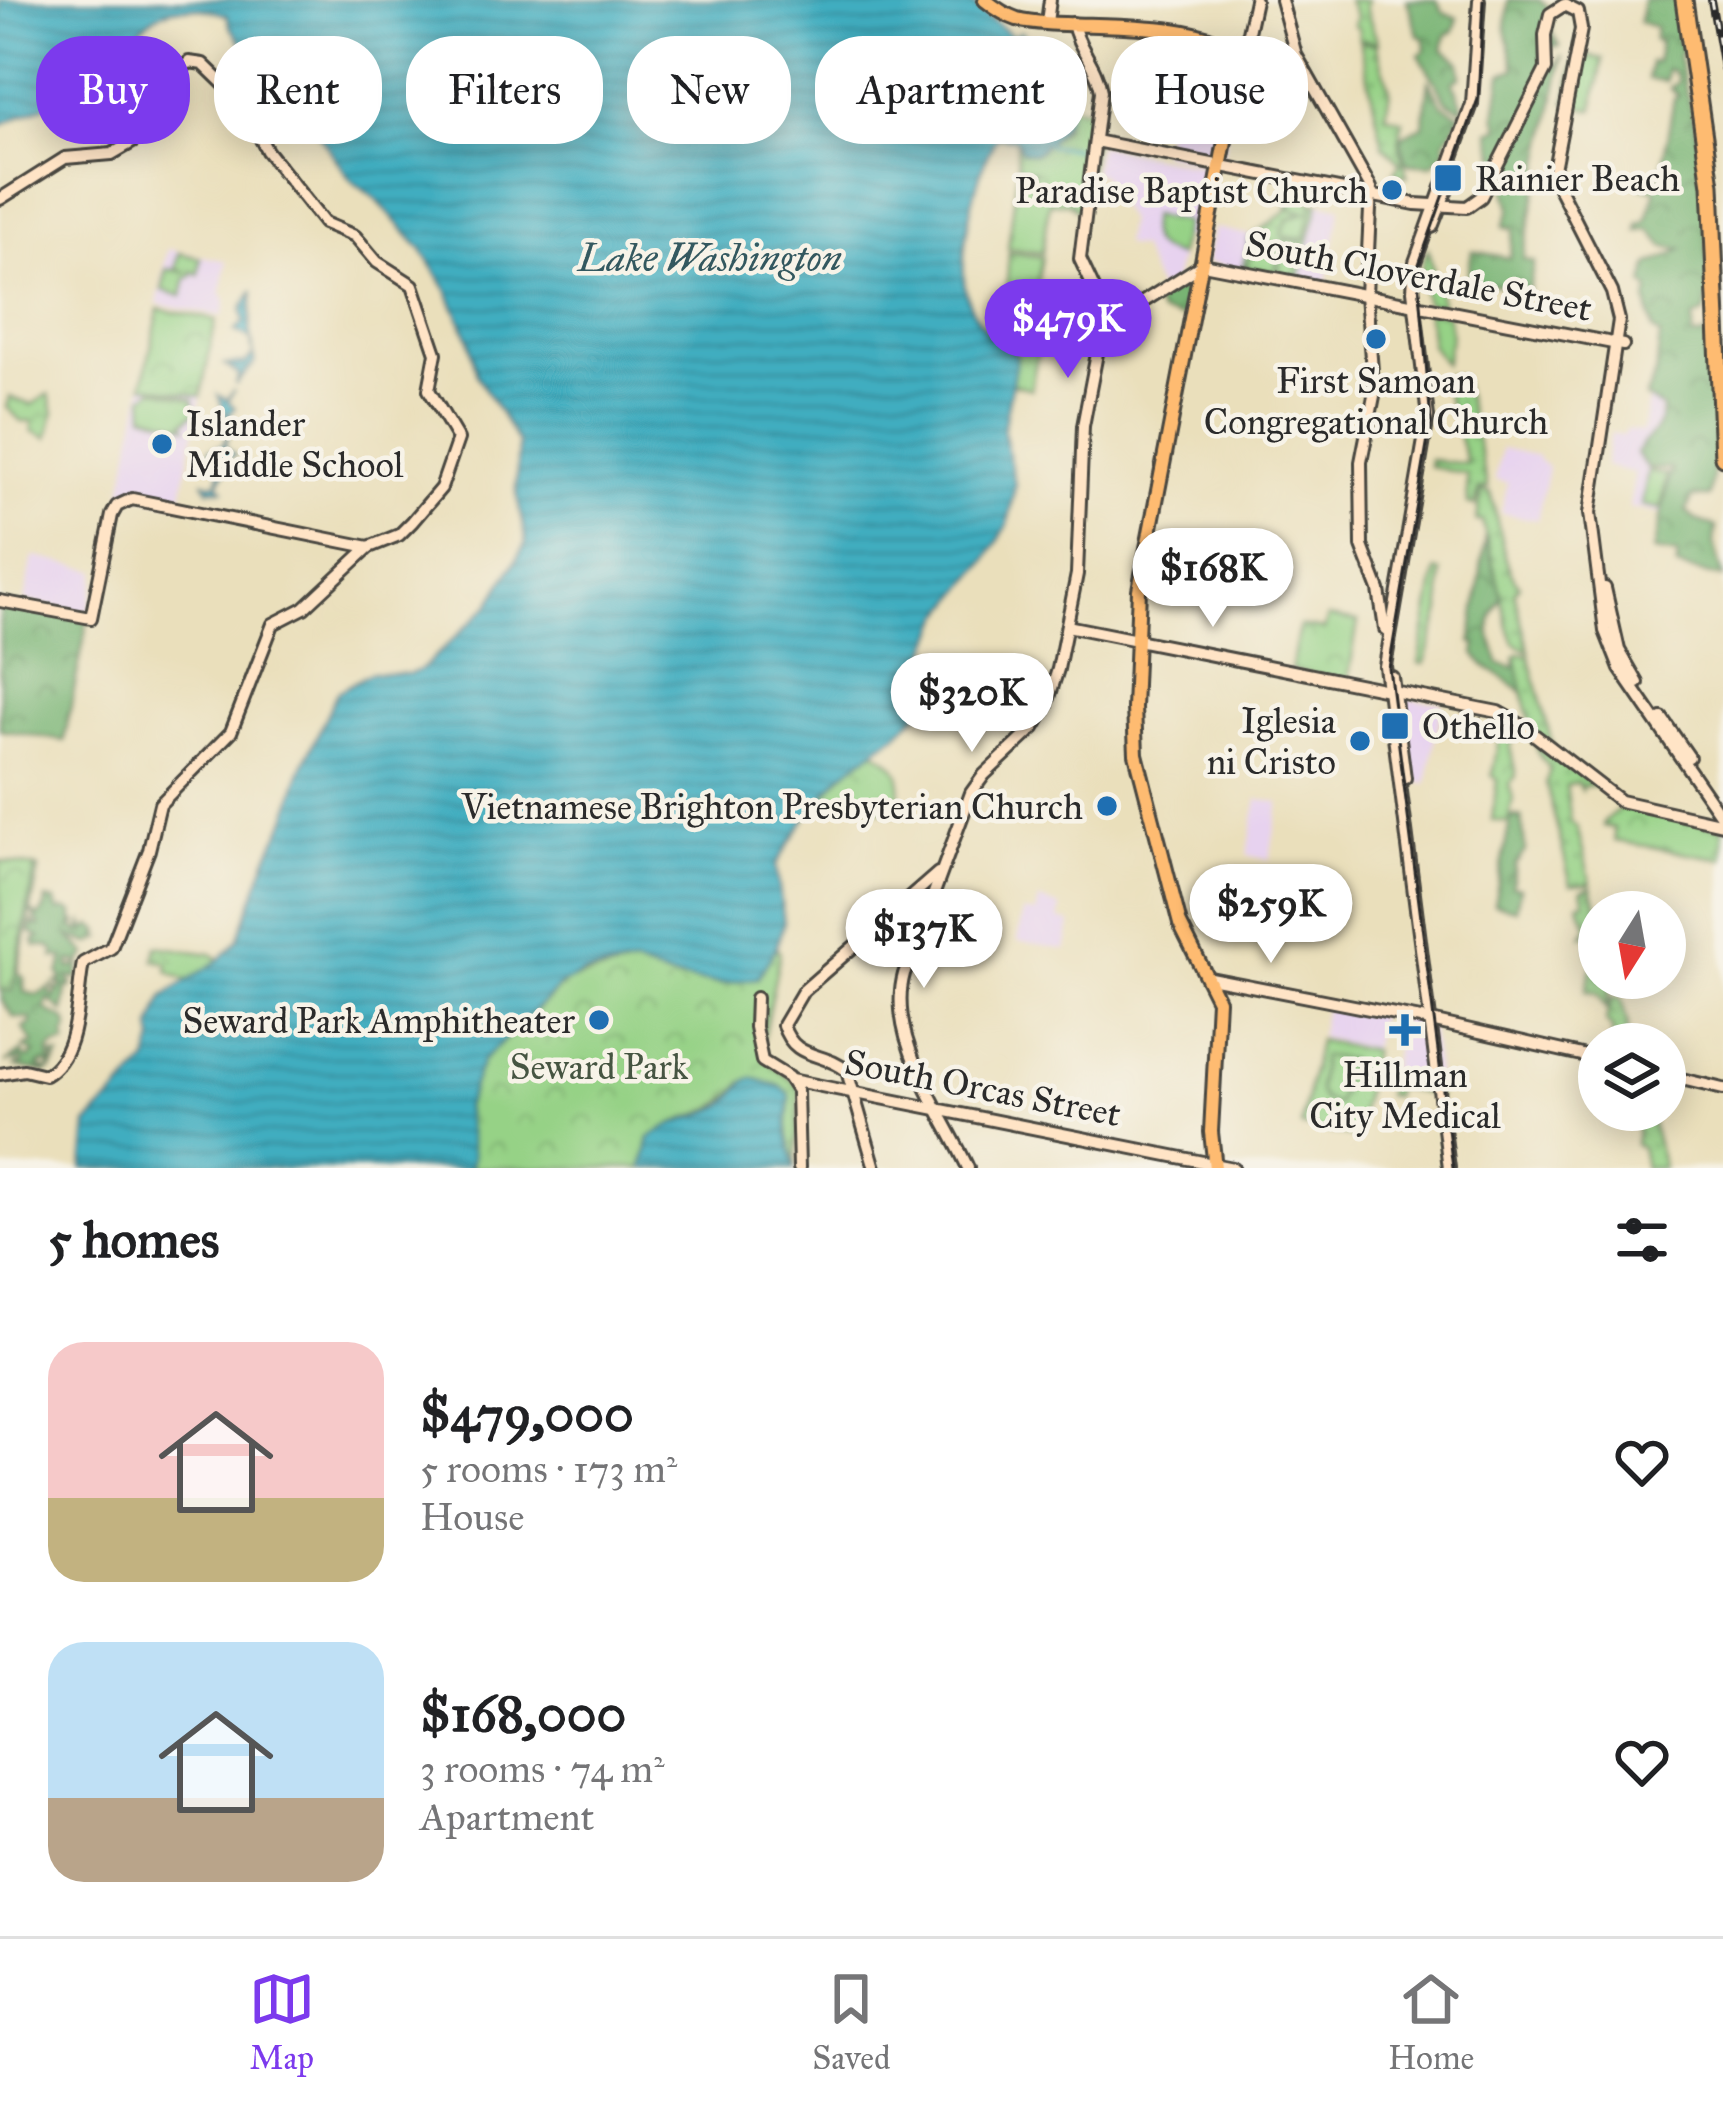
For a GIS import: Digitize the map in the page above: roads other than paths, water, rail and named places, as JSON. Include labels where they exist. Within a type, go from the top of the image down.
[{"type":"highway","points":[[1689,0],[1715,151],[1723,244]]},
{"type":"highway","points":[[1689,0],[1712,185],[1723,458]]},
{"type":"main road","points":[[985,0],[1012,17],[1051,14],[1072,23],[1130,24],[1194,36]]},
{"type":"main road","points":[[1215,1166],[1210,1132],[1220,1019],[1216,983],[1182,930],[1136,751],[1137,639],[1139,590],[1226,144]]},
{"type":"street","points":[[1248,36],[1255,0]]},
{"type":"street","points":[[1281,0],[1296,55],[1366,172],[1372,195],[1366,295],[1374,398],[1361,462],[1362,546],[1390,629]]},
{"type":"street","points":[[1452,1168],[1390,691],[1390,629],[1428,417],[1415,262],[1474,93],[1482,0]]},
{"type":"street","points":[[1095,141],[1431,208],[1462,208],[1475,204],[1546,68],[1545,35],[1553,10],[1564,5],[1576,9],[1582,20],[1580,36],[1555,166],[1557,184],[1612,292],[1619,320],[1620,344],[1597,514],[1611,626],[1626,665],[1723,807]]},
{"type":"street","points":[[968,1168],[904,1035],[899,1003],[903,978],[975,788],[1034,728],[1046,707],[1078,565],[1083,426],[1104,304],[1080,260],[1101,87],[1072,23]]},
{"type":"street","points":[[0,199],[65,158],[112,154],[162,125],[170,81],[192,61],[203,64],[241,101],[267,151],[324,223],[356,236],[375,260],[405,276],[417,291],[436,353],[429,390],[458,440],[434,498],[401,533],[369,547],[317,599],[272,624],[230,735],[162,801],[114,941],[108,951],[89,956],[83,963],[78,1007],[60,1062],[45,1075],[23,1070],[0,1074]]},
{"type":"street","points":[[1102,328],[1203,264]]},
{"type":"street","name":"South Cloverdale Street","points":[[1203,264],[1620,344]]},
{"type":"street","points":[[1620,344],[1590,513],[1605,631],[1620,669],[1723,822]]},
{"type":"street","points":[[0,601],[91,618],[111,518],[121,504],[144,499],[369,547]]},
{"type":"street","points":[[1067,626],[1507,715],[1619,801],[1723,822]]},
{"type":"street","points":[[783,1025],[803,991],[943,868]]},
{"type":"street","points":[[1216,983],[1403,1016],[1578,1054]]},
{"type":"street","points":[[756,998],[762,1061],[794,1086],[799,1168]]},
{"type":"street","points":[[755,1020],[783,1025]]},
{"type":"street","points":[[783,1025],[788,1039],[803,1053],[843,1067],[875,1168]]},
{"type":"street","points":[[1686,1080],[1723,1089]]},
{"type":"street","name":"South Orcas Street","points":[[794,1086],[812,1083],[1233,1168]]},
{"type":"water","name":"Lake Washington","points":[[0,0],[968,0],[1012,36],[815,36],[815,144],[993,144],[970,212],[964,276],[967,298],[988,334],[1007,339],[1017,356],[1003,430],[1015,485],[1008,525],[943,615],[922,666],[927,669],[921,711],[841,775],[809,813],[776,865],[784,922],[758,978],[721,984],[669,977],[635,965],[583,974],[562,984],[482,1061],[465,1107],[473,1157],[470,1168],[83,1168],[87,1125],[148,1062],[152,1028],[164,996],[218,961],[238,940],[288,816],[300,772],[337,692],[370,673],[410,674],[422,669],[490,604],[526,543],[516,489],[518,443],[477,376],[469,339],[447,290],[422,250],[376,199],[350,179],[325,144],[382,144],[382,36],[237,36],[227,15],[179,8],[154,18],[135,36],[36,36],[36,109],[0,125]]},
{"type":"water","name":"Lake Washington","points":[[1018,144],[1046,144],[1034,154],[1022,152]]},
{"type":"water","points":[[253,291],[250,329],[255,363],[235,385],[239,375],[225,365],[246,363],[253,355],[251,339],[235,331],[244,322],[242,309]]},
{"type":"water","points":[[234,390],[228,401],[235,408],[229,414],[241,431],[238,434],[231,428],[225,447],[235,455],[225,459],[225,472],[218,483],[223,489],[208,489],[204,482],[217,483],[224,459],[210,455],[210,449],[223,445],[230,428],[218,395],[227,400]]},
{"type":"water","points":[[752,1078],[780,1086],[790,1095],[787,1133],[795,1168],[643,1168],[650,1138],[724,1105]]},
{"type":"waterway","points":[[1047,144],[1082,149],[1086,145]]},
{"type":"tram line","points":[[1453,1168],[1389,668],[1431,422],[1418,267],[1478,99],[1483,0]]},
{"type":"railway","points":[[1711,0],[1723,68]]},
{"type":"place","name":"Rainier Beach","points":[[1448,178]]},
{"type":"place","name":"Paradise Baptist Church","points":[[1392,190]]},
{"type":"place","name":"First Samoan Congregational Church","points":[[1376,339]]},
{"type":"place","name":"Islander Middle School","points":[[162,444]]},
{"type":"place","name":"Othello","points":[[1395,726]]},
{"type":"place","name":"Iglesia ni Cristo","points":[[1360,741]]},
{"type":"place","name":"Vietnamese Brighton Presbyterian Church","points":[[1107,806]]},
{"type":"place","name":"Seward Park Amphitheater","points":[[599,1020]]},
{"type":"place","name":"Hillman City Medical","points":[[1405,1030]]},
{"type":"park label","name":"Seward Park","points":[[599,1066]]}]
